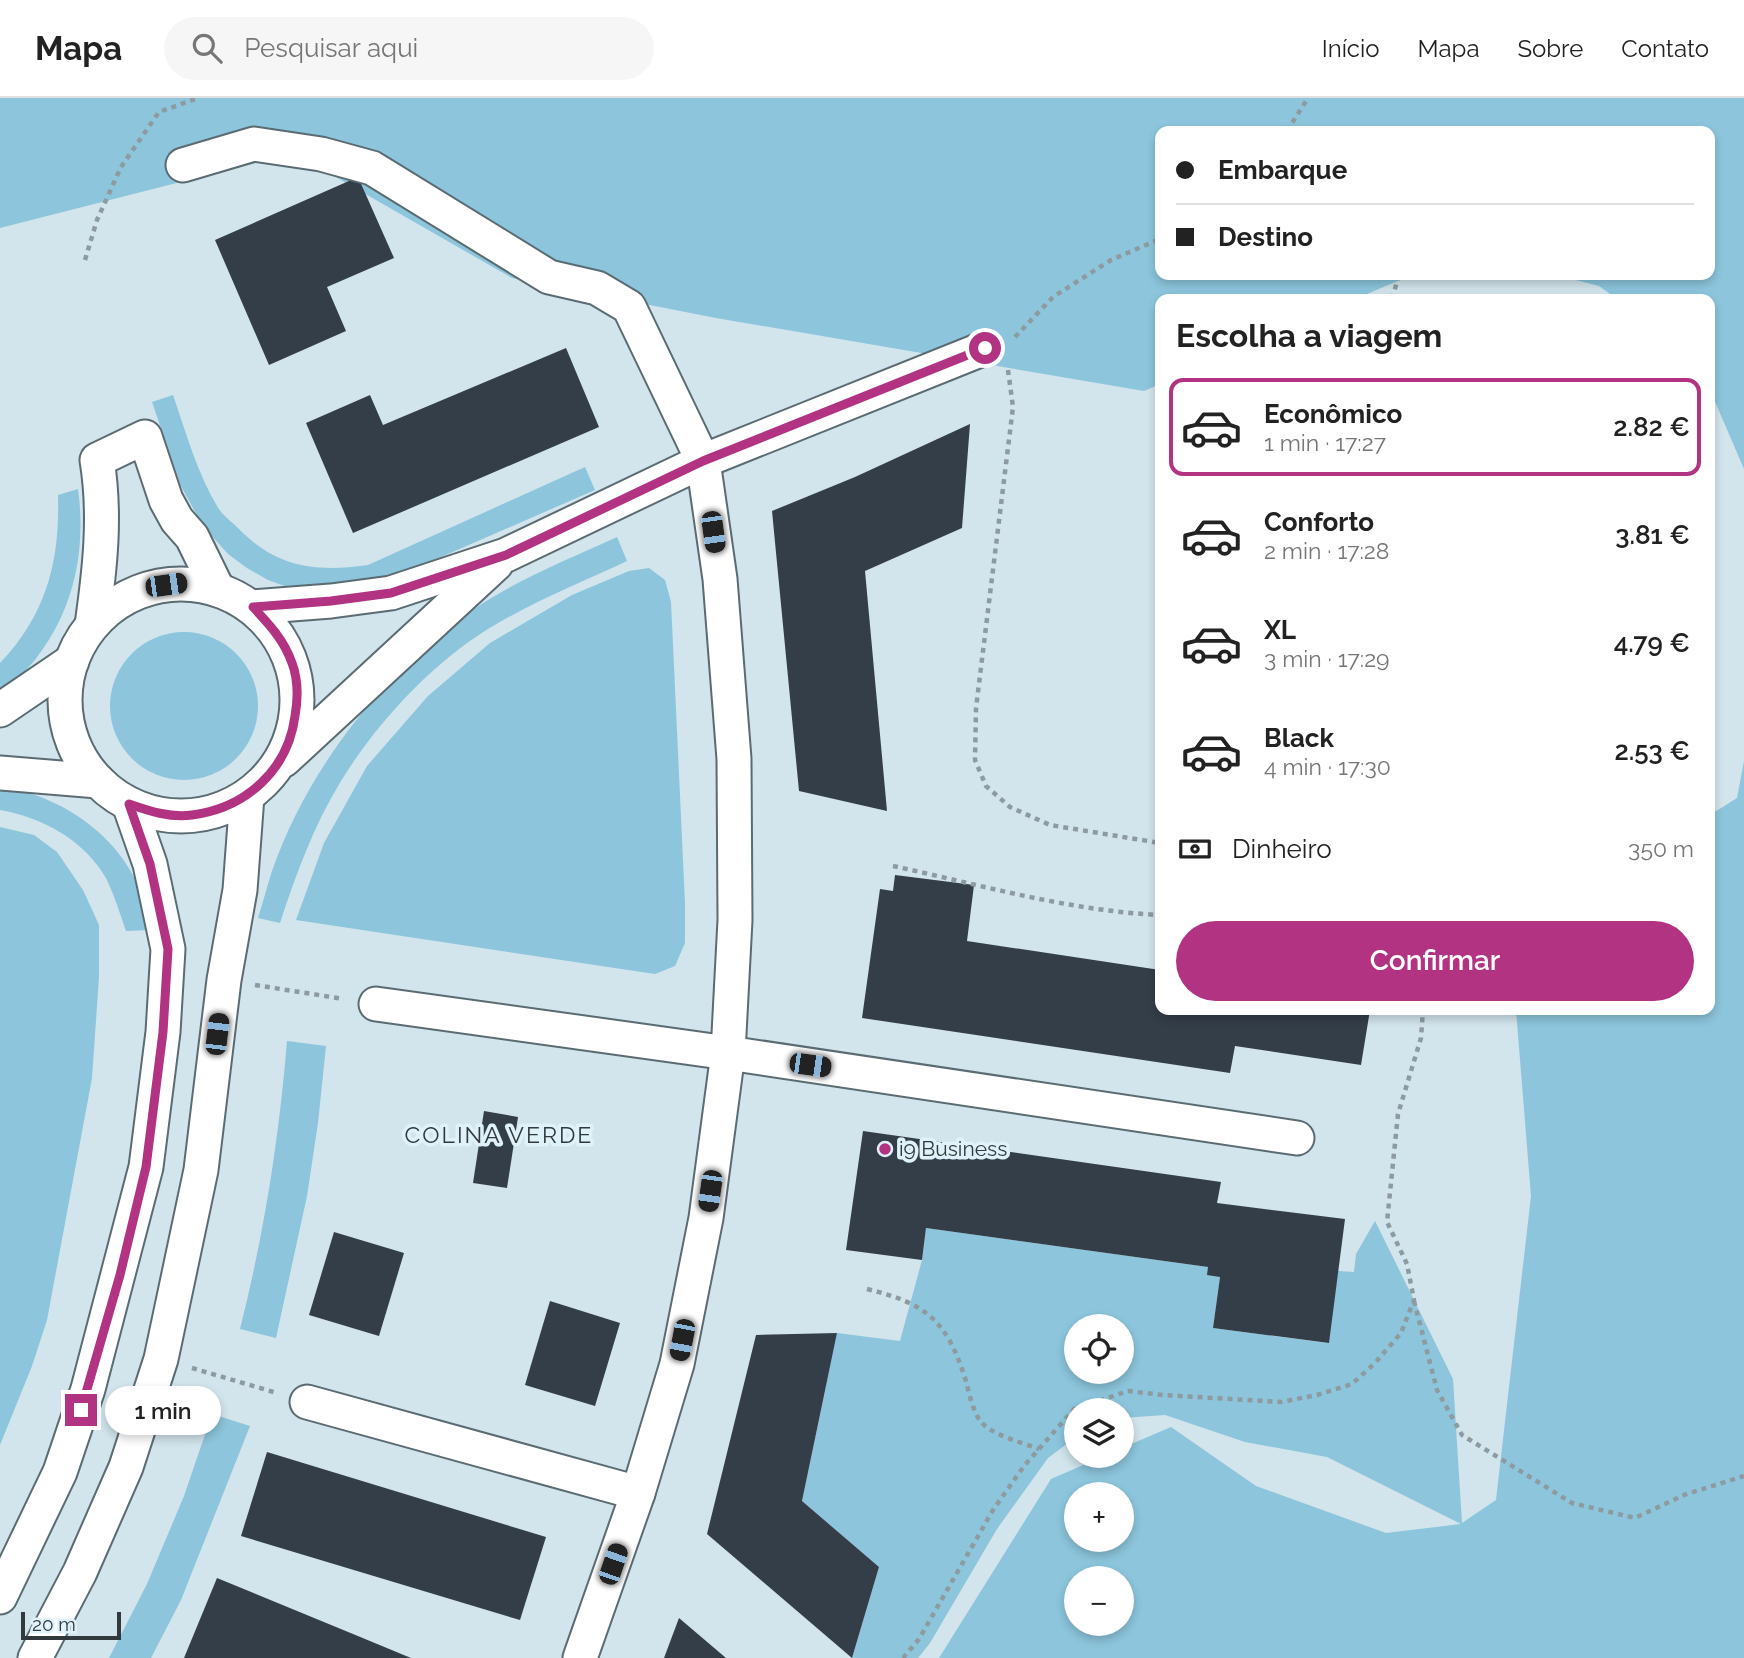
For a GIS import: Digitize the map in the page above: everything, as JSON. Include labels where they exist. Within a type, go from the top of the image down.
[{"type":"street","points":[[183,165],[254,144],[321,154],[372,168],[549,277],[597,288],[629,307],[703,461],[720,579],[734,759],[735,920],[729,1053],[706,1218],[677,1364],[638,1493],[580,1658]]},
{"type":"street","points":[[253,607],[391,593],[506,555],[703,461],[994,351]]},
{"type":"street","points":[[92,625],[99,579],[103,521],[102,488],[97,460],[145,437],[166,500],[177,520],[192,537],[217,588]]},
{"type":"street","points":[[278,765],[293,734],[298,699],[293,664],[277,632],[253,607],[217,588],[183,583],[149,587],[118,602],[92,625],[72,661],[65,692],[67,724],[79,755],[97,781],[129,804],[158,814],[189,816],[219,810],[247,796],[506,555]]},
{"type":"street","points":[[0,710],[72,661]]},
{"type":"street","points":[[0,773],[97,781]]},
{"type":"street","points":[[35,1658],[80,1572],[126,1466],[160,1359],[201,1170],[224,980],[240,890],[247,796]]},
{"type":"street","points":[[0,1597],[60,1472],[88,1389],[146,1167],[163,1032],[168,949],[150,864],[129,804]]},
{"type":"street","points":[[376,1004],[729,1053],[1297,1138]]},
{"type":"street","points":[[307,1402],[638,1493]]},
{"type":"path","points":[[85,260],[96,220],[121,167],[159,112],[198,98]]},
{"type":"path","points":[[1290,126],[1308,98]]},
{"type":"path","points":[[1155,241],[1111,260],[1054,297],[994,351],[1010,376],[1013,407],[976,708],[975,760],[986,786],[1010,807],[1050,825],[1155,842]]},
{"type":"path","points":[[893,866],[1046,899],[1124,913],[1155,915]]},
{"type":"path","points":[[224,980],[376,1004]]},
{"type":"path","points":[[1423,1015],[1422,1038],[1398,1114],[1387,1222],[1407,1264],[1437,1390],[1462,1435],[1572,1503],[1634,1518],[1684,1494],[1744,1476]]},
{"type":"path","points":[[867,1289],[900,1297],[928,1313],[945,1331],[959,1359],[980,1421],[996,1432],[1039,1449]]},
{"type":"path","points":[[903,1658],[919,1639],[993,1510],[1039,1449],[1074,1409],[1128,1391],[1281,1402],[1352,1384],[1376,1363],[1401,1333],[1414,1300]]},
{"type":"path","points":[[160,1359],[307,1402]]},
{"type":"shaded area","points":[[0,98],[1744,98],[1744,469],[1715,402],[1715,294],[1610,294],[1599,286],[1576,280],[1715,280],[1715,126],[1155,126],[1155,280],[1400,280],[1367,294],[1155,294],[1155,386],[1144,391],[716,318],[512,278],[294,153],[0,228]]},
{"type":"shaded area","points":[[173,395],[198,466],[219,509],[268,552],[299,565],[332,568],[368,565],[585,467],[595,490],[370,588],[293,589],[268,580],[247,568],[228,554],[202,525],[180,484],[152,402]]},
{"type":"shaded area","points":[[78,489],[79,548],[67,603],[41,652],[0,695],[0,663],[29,625],[47,585],[56,542],[58,495]]},
{"type":"shaded area","points":[[617,537],[627,561],[539,601],[488,629],[446,660],[406,697],[371,738],[331,798],[306,850],[280,923],[258,918],[272,871],[306,795],[328,759],[380,692],[441,634],[474,609],[526,579]]},
{"type":"shaded area","points":[[649,568],[665,580],[671,602],[685,903],[685,943],[675,966],[655,974],[296,920],[324,843],[367,766],[428,696],[490,643],[572,595],[629,571]]},
{"type":"shaded area","points":[[184,632],[212,638],[236,654],[252,678],[258,706],[252,734],[236,758],[212,774],[184,780],[156,774],[132,758],[116,734],[110,706],[116,678],[132,654],[156,638]]},
{"type":"shaded area","points":[[1744,761],[1744,1658],[939,1658],[1051,1479],[1076,1468],[1134,1468],[1134,1443],[1171,1427],[1256,1486],[1386,1533],[1461,1524],[1327,1457],[1245,1442],[1165,1415],[1134,1417],[1134,1398],[1064,1398],[1064,1446],[1048,1458],[997,1529],[930,1643],[918,1658],[852,1658],[879,1567],[802,1501],[837,1333],[900,1341],[922,1260],[926,1228],[1208,1267],[1220,1277],[1213,1328],[1328,1343],[1338,1271],[1354,1272],[1356,1254],[1375,1221],[1453,1379],[1462,1523],[1496,1500],[1531,1196],[1516,1015],[1715,1015],[1715,812],[1737,798]]},
{"type":"shaded area","points":[[0,786],[23,791],[67,809],[105,838],[121,856],[133,876],[143,898],[150,930],[126,931],[107,880],[98,866],[75,843],[47,825],[0,810]]},
{"type":"shaded area","points":[[0,827],[34,835],[57,852],[83,890],[99,925],[99,977],[92,1078],[47,1320],[32,1366],[0,1445]]},
{"type":"shaded area","points":[[287,1041],[326,1046],[307,1196],[276,1338],[240,1329],[270,1186]]},
{"type":"shaded area","points":[[212,1414],[250,1426],[181,1600],[151,1658],[109,1658],[147,1584],[184,1496]]},
{"type":"building","points":[[358,177],[394,258],[327,287],[346,331],[269,365],[215,240]]},
{"type":"building","points":[[566,348],[599,427],[353,533],[306,423],[370,395],[383,425]]},
{"type":"building","points":[[970,424],[962,528],[865,571],[887,811],[799,791],[772,511],[855,477]]},
{"type":"building","points":[[895,875],[974,885],[967,941],[1155,969],[1155,1015],[1369,1015],[1361,1065],[1235,1046],[1230,1073],[862,1018],[880,889],[893,891]]},
{"type":"building","points":[[484,1111],[518,1117],[507,1188],[473,1183]]},
{"type":"building","points":[[863,1131],[1221,1182],[1217,1203],[1345,1219],[1329,1343],[1213,1328],[1220,1277],[1207,1275],[1208,1267],[926,1228],[922,1260],[846,1250]]},
{"type":"building","points":[[334,1232],[404,1253],[379,1336],[309,1315]]},
{"type":"building","points":[[550,1301],[620,1323],[595,1406],[525,1385]]},
{"type":"building","points":[[837,1333],[802,1501],[879,1567],[852,1658],[707,1534],[756,1335]]},
{"type":"building","points":[[267,1452],[546,1537],[520,1620],[241,1536]]},
{"type":"building","points":[[217,1578],[353,1634],[411,1658],[184,1658]]},
{"type":"building","points":[[679,1618],[726,1658],[664,1658]]},
{"type":"place","name":"i9 Business","points":[[885,1149]]},
{"type":"district","name":"COLINA VERDE","points":[[499,1135]]},
{"type":"route","points":[[81,1410],[120,1275],[146,1167],[163,1032],[168,949],[150,864],[129,804],[158,814],[189,816],[219,810],[247,796],[264,782],[278,765],[293,734],[298,699],[293,664],[277,632],[253,607],[391,593],[506,555],[703,461],[985,348]]}]
